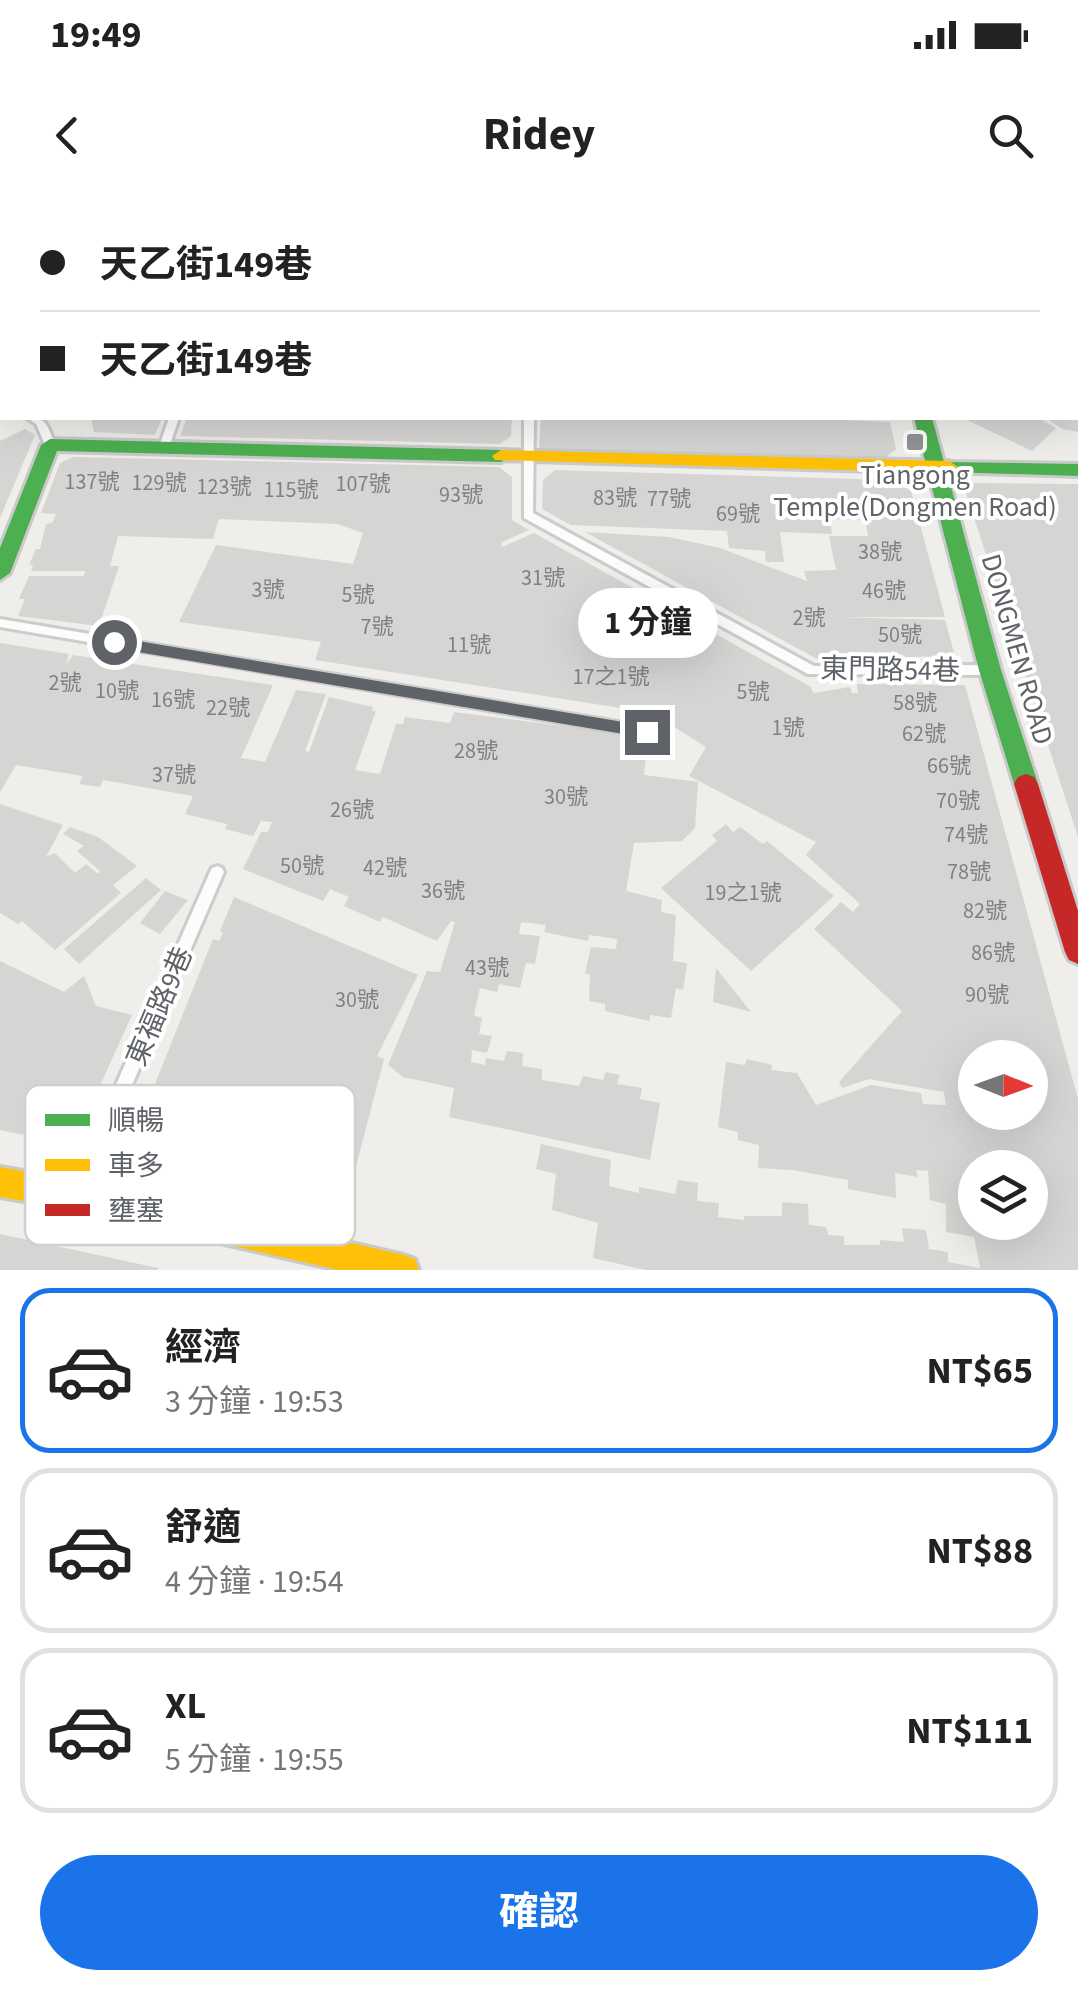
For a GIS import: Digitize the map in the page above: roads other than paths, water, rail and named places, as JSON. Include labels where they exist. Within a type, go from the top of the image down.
[{"type":"street","name":"DONGMEN ROAD","points":[[923,420],[990,670],[1078,952]]},
{"type":"street","points":[[0,572],[50,444],[1078,470]]},
{"type":"street","points":[[0,1182],[25,1186]]},
{"type":"street","points":[[295,1245],[404,1270]]},
{"type":"lane","points":[[36,420],[50,444]]},
{"type":"lane","points":[[164,447],[173,420]]},
{"type":"lane","points":[[526,456],[529,420]]},
{"type":"lane","name":"東門路54巷","points":[[526,456],[528,516],[812,671],[990,670]]},
{"type":"lane","points":[[0,623],[647,732]]},
{"type":"lane","name":"東福路9巷","points":[[124,1085],[217,872]]},
{"type":"place","name":"Tiangong Temple(Dongmen Road)","points":[[915,442]]}]
